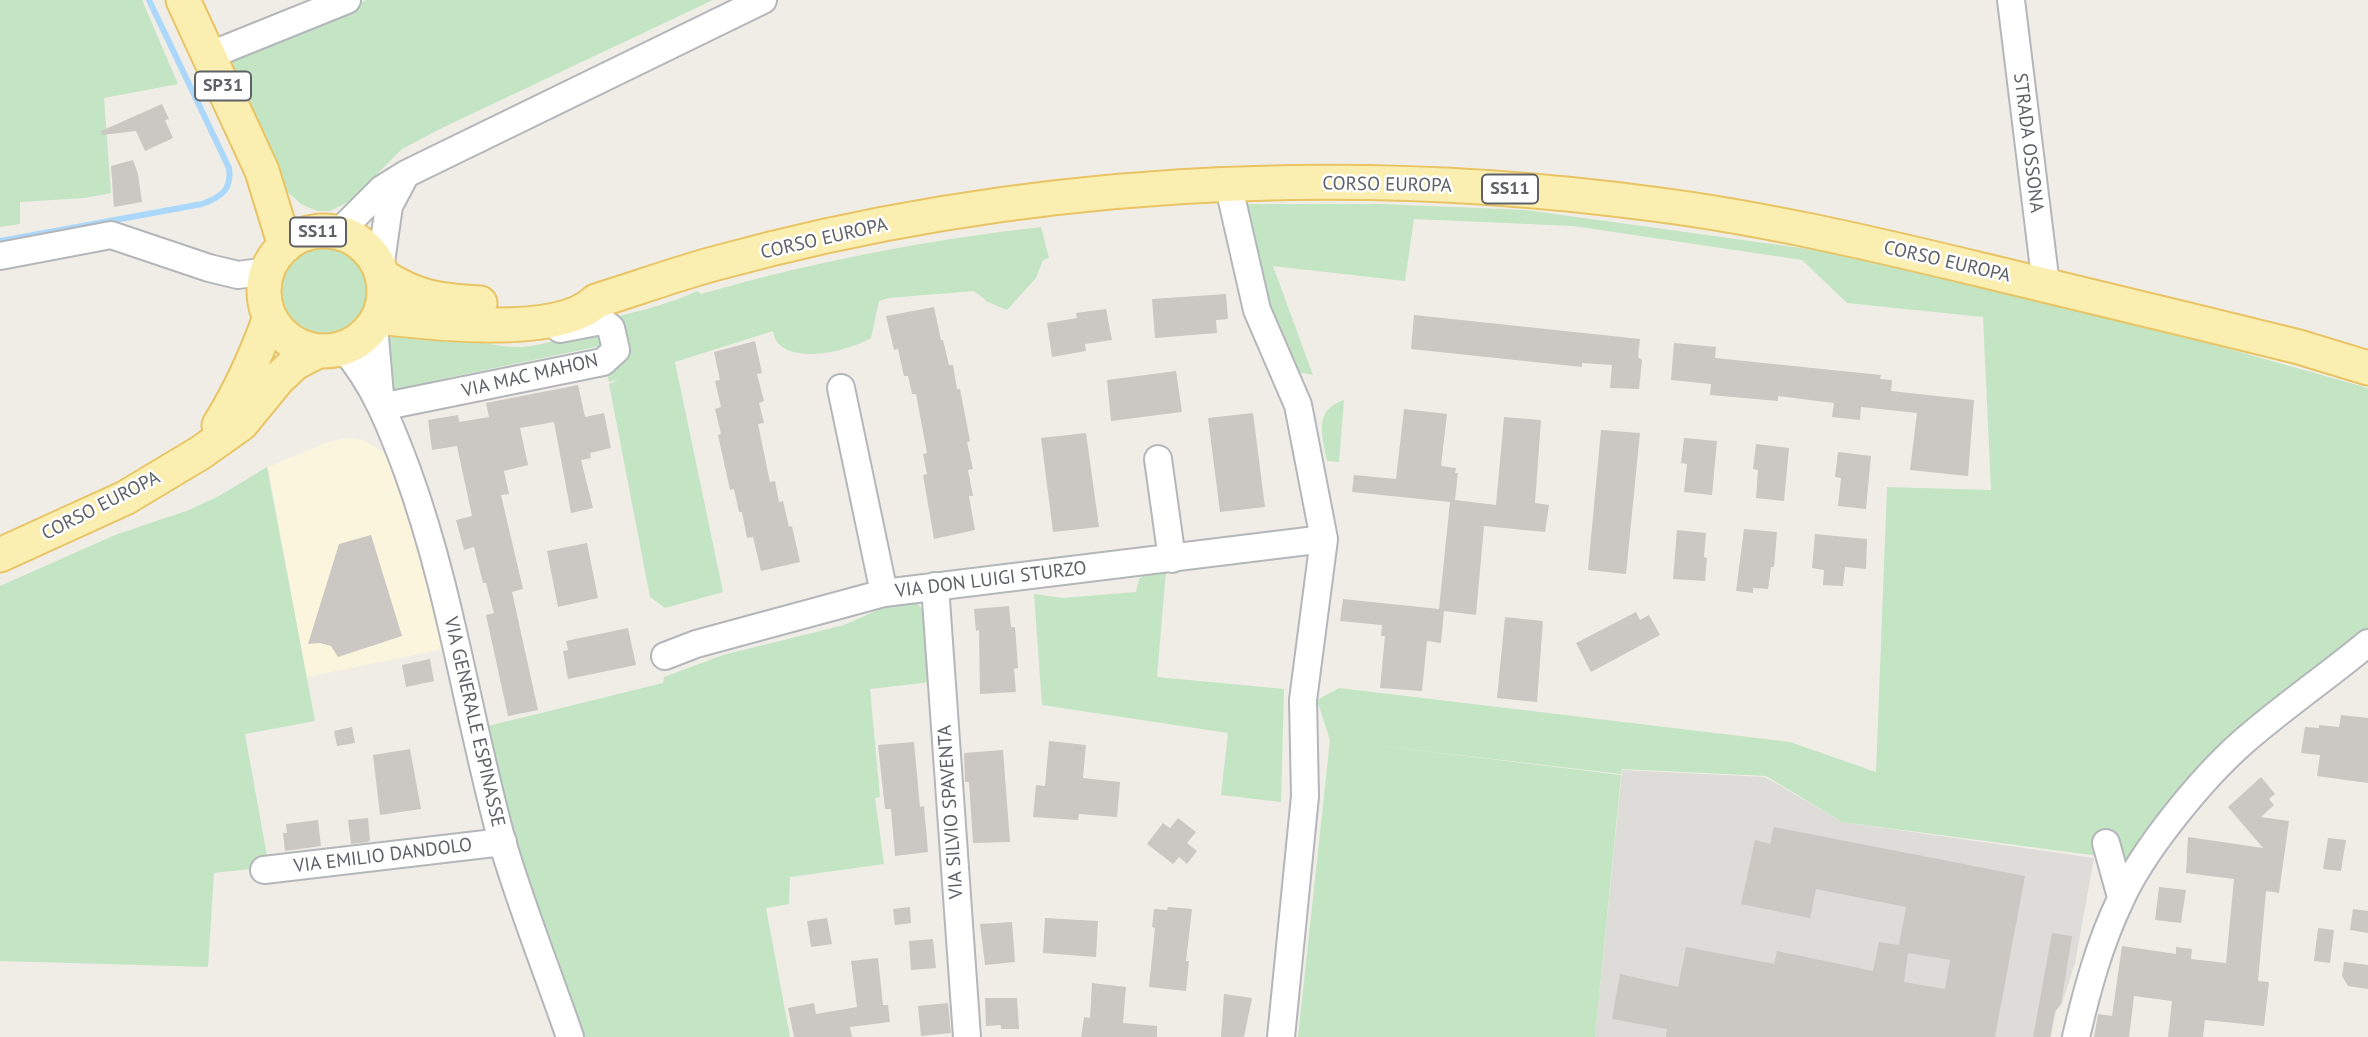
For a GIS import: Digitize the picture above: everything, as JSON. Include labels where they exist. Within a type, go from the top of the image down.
[{"type":"main road","name":"SP31","points":[[183,0],[262,171],[293,208],[334,232]]},
{"type":"main road","name":"SP31","points":[[262,171],[276,259]]},
{"type":"main road","name":"CORSO EUROPA","points":[[376,321],[496,326],[544,323],[586,311],[596,301],[712,264],[869,227],[1057,197],[1228,183],[1417,184],[1537,191],[1656,204],[1843,237],[2299,347],[2368,368]]},
{"type":"main road","name":"SS11","points":[[276,259],[298,237],[314,232],[334,232],[356,240],[370,253],[382,272]]},
{"type":"main road","points":[[276,259],[264,294],[270,317],[282,334],[299,345],[331,350],[360,340],[376,321],[384,297],[382,272]]},
{"type":"main road","name":"CORSO EUROPA","points":[[382,272],[405,290],[421,296],[462,302],[530,304],[580,296],[596,301]]},
{"type":"main road","name":"CORSO EUROPA","points":[[200,453],[238,395],[253,364],[270,317]]},
{"type":"main road","name":"CORSO EUROPA","points":[[2299,347],[2368,352]]},
{"type":"main road","name":"CORSO EUROPA","points":[[0,555],[125,498],[200,453],[241,424],[278,379],[295,363],[331,350]]},
{"type":"street","points":[[208,56],[346,0]]},
{"type":"street","points":[[334,232],[382,189],[406,174],[763,0]]},
{"type":"street","name":"STRADA OSSONA","points":[[2011,0],[2046,285]]},
{"type":"street","points":[[382,272],[389,206],[406,174]]},
{"type":"street","points":[[1228,183],[1257,310],[1298,405],[1324,539],[1303,700],[1305,796],[1282,1037]]},
{"type":"street","points":[[0,256],[111,235],[238,275],[276,259]]},
{"type":"street","name":"VIA GENERALE ESPINASSE","points":[[376,321],[381,407]]},
{"type":"street","name":"VIA MAC MAHON","points":[[381,407],[603,362],[616,350],[611,328],[602,321],[517,338],[466,332],[454,323]]},
{"type":"street","name":"VIA GENERALE ESPINASSE","points":[[331,350],[360,367],[381,407],[423,513],[503,842],[570,1037]]},
{"type":"street","points":[[841,388],[884,593]]},
{"type":"street","points":[[1158,459],[1172,559]]},
{"type":"street","name":"VIA DON LUIGI STURZO","points":[[665,656],[884,593],[1324,539]]},
{"type":"street","name":"VIA SILVIO SPAVENTA","points":[[935,586],[967,1037]]},
{"type":"street","points":[[2076,1037],[2089,981],[2121,897],[2148,853],[2179,812],[2241,743],[2368,643]]},
{"type":"street","name":"VIA EMILIO DANDOLO","points":[[264,870],[503,842]]},
{"type":"street","points":[[2106,843],[2121,897]]},
{"type":"shaded area","points":[[346,438],[363,440],[392,457],[448,648],[307,677],[268,467],[328,442]]},
{"type":"shaded area","points":[[1622,770],[1765,777],[1842,822],[2094,858],[2075,963],[2062,1004],[2056,1011],[2051,1037],[1595,1037]]},
{"type":"green space","points":[[0,0],[142,0],[178,84],[104,98],[111,193],[84,198],[20,202],[20,224],[0,227]]},
{"type":"green space","points":[[367,0],[713,0],[402,149],[350,201],[330,211],[317,211],[301,204],[281,186],[224,59]]},
{"type":"green space","points":[[1246,204],[1382,204],[1526,210],[1844,254],[2204,342],[2368,388],[2368,628],[2213,752],[2128,866],[2114,858],[1842,822],[1766,776],[1622,769],[1621,774],[1366,744],[1621,775],[1595,1037],[1298,1037],[1330,740],[1317,700],[1339,688],[1790,742],[1876,772],[1887,487],[1991,490],[1983,317],[1847,303],[1802,260],[1573,226],[1414,219],[1405,281],[1273,266],[1313,375],[1292,371],[1267,317],[1241,207]]},
{"type":"green space","points":[[1041,227],[1049,258],[1043,260],[1036,278],[1007,310],[988,302],[974,291],[888,298],[879,301],[871,338],[837,351],[797,353],[777,342],[773,331],[675,362],[723,592],[665,608],[650,597],[609,384],[618,380],[609,382],[605,368],[615,317],[667,303],[697,291],[701,294],[827,262],[912,245]]},
{"type":"green space","points":[[326,246],[343,249],[357,259],[367,273],[370,290],[367,307],[357,321],[343,331],[326,334],[309,331],[295,321],[285,307],[282,290],[285,273],[295,259],[309,249]]},
{"type":"green space","points":[[601,330],[605,345],[447,378],[424,388],[392,394],[388,339],[416,333],[522,347]]},
{"type":"green space","points":[[1344,400],[1339,462],[1327,461],[1322,433],[1324,417],[1334,404]]},
{"type":"green space","points":[[267,467],[315,721],[245,734],[269,867],[214,873],[208,967],[0,961],[0,586],[115,535],[189,510],[219,496]]},
{"type":"green space","points":[[1166,571],[1157,677],[1284,689],[1281,802],[1221,795],[1228,733],[1042,705],[1034,594],[1063,598],[1136,592],[1139,579],[1149,572]]},
{"type":"green space","points":[[894,603],[917,603],[922,609],[930,682],[870,689],[880,797],[875,798],[884,864],[790,877],[789,904],[766,908],[790,1037],[581,1037],[507,822],[488,726],[663,683],[664,677],[723,655],[844,625]]},
{"type":"building","points":[[162,104],[173,138],[145,151],[136,131],[102,135],[101,131]]},
{"type":"building","points":[[133,160],[142,202],[114,207],[111,166]]},
{"type":"building","points":[[1226,294],[1228,319],[1216,320],[1217,333],[1155,338],[1152,299]]},
{"type":"building","points":[[934,307],[941,340],[949,365],[953,365],[957,389],[960,389],[970,441],[967,442],[973,469],[968,470],[973,496],[969,496],[975,530],[934,539],[923,475],[927,474],[923,454],[927,453],[916,394],[912,394],[908,376],[904,376],[898,349],[894,350],[886,316]]},
{"type":"building","points":[[1106,309],[1112,340],[1085,344],[1086,351],[1052,357],[1047,323],[1077,318],[1076,313]]},
{"type":"building","points":[[1414,315],[1640,339],[1638,357],[1642,360],[1639,389],[1610,388],[1612,365],[1582,363],[1582,367],[1411,349]]},
{"type":"building","points":[[755,341],[762,373],[757,374],[764,401],[759,403],[764,423],[758,424],[770,482],[775,481],[779,502],[783,501],[800,562],[761,571],[753,537],[747,538],[734,489],[730,490],[715,409],[721,407],[715,381],[720,380],[714,352]]},
{"type":"building","points":[[1674,343],[1716,347],[1715,358],[1881,375],[1880,379],[1892,380],[1891,391],[1974,400],[1968,476],[1910,470],[1917,413],[1861,407],[1860,420],[1832,417],[1834,403],[1778,396],[1778,401],[1710,395],[1711,384],[1671,380]]},
{"type":"building","points":[[1176,371],[1182,412],[1111,421],[1107,380]]},
{"type":"building","points":[[578,385],[585,417],[604,413],[611,448],[590,453],[591,458],[581,460],[593,508],[571,513],[554,422],[520,428],[528,465],[504,471],[509,494],[501,495],[523,589],[512,592],[538,710],[508,716],[486,615],[494,613],[474,547],[464,550],[456,520],[472,516],[457,446],[432,450],[428,420],[458,415],[459,422],[489,417],[486,403]]},
{"type":"building","points":[[1404,409],[1447,414],[1441,466],[1456,468],[1455,473],[1458,473],[1455,500],[1496,505],[1504,417],[1541,420],[1535,503],[1549,505],[1545,532],[1484,526],[1476,615],[1444,611],[1441,643],[1427,641],[1422,691],[1380,688],[1385,636],[1381,636],[1382,625],[1340,621],[1343,599],[1439,609],[1450,502],[1352,492],[1354,475],[1396,479]]},
{"type":"building","points":[[1253,413],[1265,507],[1220,512],[1208,418]]},
{"type":"building","points":[[1601,430],[1640,433],[1626,574],[1588,570]]},
{"type":"building","points":[[1086,433],[1099,527],[1053,532],[1041,438]]},
{"type":"building","points":[[1684,438],[1717,441],[1712,495],[1684,492],[1687,464],[1681,463]]},
{"type":"building","points":[[1756,444],[1789,448],[1784,501],[1756,498],[1758,470],[1753,469]]},
{"type":"building","points":[[1838,452],[1871,456],[1866,509],[1838,506],[1841,478],[1835,477]]},
{"type":"building","points":[[1744,529],[1777,532],[1774,567],[1771,567],[1768,589],[1753,588],[1753,593],[1736,591]]},
{"type":"building","points":[[1677,530],[1706,533],[1705,581],[1673,579]]},
{"type":"building","points":[[1815,534],[1867,539],[1866,569],[1845,567],[1843,586],[1823,585],[1824,570],[1812,568]]},
{"type":"building","points":[[371,535],[402,636],[338,657],[331,646],[308,644],[339,544]]},
{"type":"building","points":[[587,543],[598,598],[558,607],[547,551]]},
{"type":"building","points":[[1009,606],[1011,627],[1015,627],[1018,668],[1014,669],[1016,692],[980,694],[979,630],[976,631],[974,609]]},
{"type":"building","points":[[1636,612],[1640,620],[1649,615],[1660,635],[1591,672],[1576,643]]},
{"type":"building","points":[[1505,617],[1543,621],[1537,702],[1497,698]]},
{"type":"building","points":[[628,628],[636,665],[568,679],[563,651],[568,650],[566,641]]},
{"type":"building","points":[[430,659],[434,681],[406,687],[402,665]]},
{"type":"building","points":[[2341,715],[2368,718],[2368,783],[2317,776],[2320,755],[2301,753],[2305,727],[2339,727]]},
{"type":"building","points":[[352,727],[355,743],[337,746],[334,731]]},
{"type":"building","points":[[1049,741],[1086,745],[1083,778],[1120,782],[1117,817],[1079,814],[1078,820],[1033,817],[1036,785],[1045,786]]},
{"type":"building","points":[[914,742],[920,807],[924,806],[928,852],[895,856],[891,809],[885,809],[878,745]]},
{"type":"building","points":[[410,749],[421,809],[380,815],[373,755]]},
{"type":"building","points":[[1003,750],[1010,842],[973,843],[964,753]]},
{"type":"building","points":[[2261,777],[2275,794],[2269,799],[2274,805],[2261,817],[2289,821],[2279,893],[2266,891],[2258,981],[2269,982],[2264,1026],[2205,1020],[2203,1037],[2168,1037],[2172,1001],[2134,996],[2129,1037],[2094,1037],[2098,1014],[2112,1016],[2122,946],[2176,954],[2176,947],[2192,949],[2191,959],[2226,963],[2234,879],[2186,873],[2188,837],[2263,848],[2228,807]]},
{"type":"building","points":[[368,818],[370,840],[351,844],[348,820]]},
{"type":"building","points":[[1178,818],[1196,832],[1187,843],[1197,851],[1187,864],[1179,857],[1173,864],[1147,844],[1163,823],[1170,828]]},
{"type":"building","points":[[318,820],[321,846],[285,851],[283,833],[287,833],[286,824]]},
{"type":"building","points":[[1774,827],[2025,876],[1995,1037],[1666,1037],[1667,1029],[1612,1019],[1620,974],[1678,987],[1686,947],[1774,964],[1777,951],[1873,971],[1879,942],[1899,945],[1906,907],[1816,889],[1810,918],[1741,904],[1755,840],[1770,844]],"holes":[[[1908,953],[1950,960],[1945,989],[1904,982]]]},
{"type":"building","points":[[2328,838],[2346,840],[2341,871],[2323,869]]},
{"type":"building","points":[[2159,887],[2186,890],[2181,923],[2155,920]]},
{"type":"building","points":[[910,907],[911,923],[895,925],[893,909]]},
{"type":"building","points":[[1168,907],[1192,909],[1186,961],[1189,961],[1186,991],[1149,987],[1155,928],[1152,927],[1154,909],[1167,910]]},
{"type":"building","points":[[2353,909],[2368,911],[2368,933],[2350,930]]},
{"type":"building","points":[[827,918],[832,944],[811,947],[807,921]]},
{"type":"building","points":[[1045,918],[1098,921],[1096,957],[1043,953]]},
{"type":"building","points":[[1012,922],[1015,962],[985,965],[980,924]]},
{"type":"building","points":[[2318,928],[2334,930],[2330,963],[2314,961]]},
{"type":"building","points":[[2052,933],[2072,936],[2061,1004],[2055,1011],[2050,1037],[2033,1037]]},
{"type":"building","points":[[933,939],[936,968],[911,970],[909,941]]},
{"type":"building","points":[[878,958],[883,1005],[888,1005],[890,1022],[850,1027],[852,1037],[794,1037],[788,1008],[814,1003],[816,1014],[857,1007],[851,961]]},
{"type":"building","points":[[2344,962],[2368,965],[2368,989],[2348,986],[2342,976]]},
{"type":"building","points":[[1092,983],[1126,987],[1123,1023],[1157,1026],[1157,1037],[1081,1037],[1084,1017],[1090,1018]]},
{"type":"building","points":[[1224,994],[1252,998],[1244,1037],[1221,1037]]},
{"type":"building","points":[[985,998],[1017,998],[1019,1029],[1001,1029],[1001,1025],[986,1026]]},
{"type":"building","points":[[948,1003],[951,1033],[921,1036],[918,1006]]},
{"type":"waterway","points":[[0,241],[202,204],[224,192],[229,182],[229,168],[149,0]]}]
